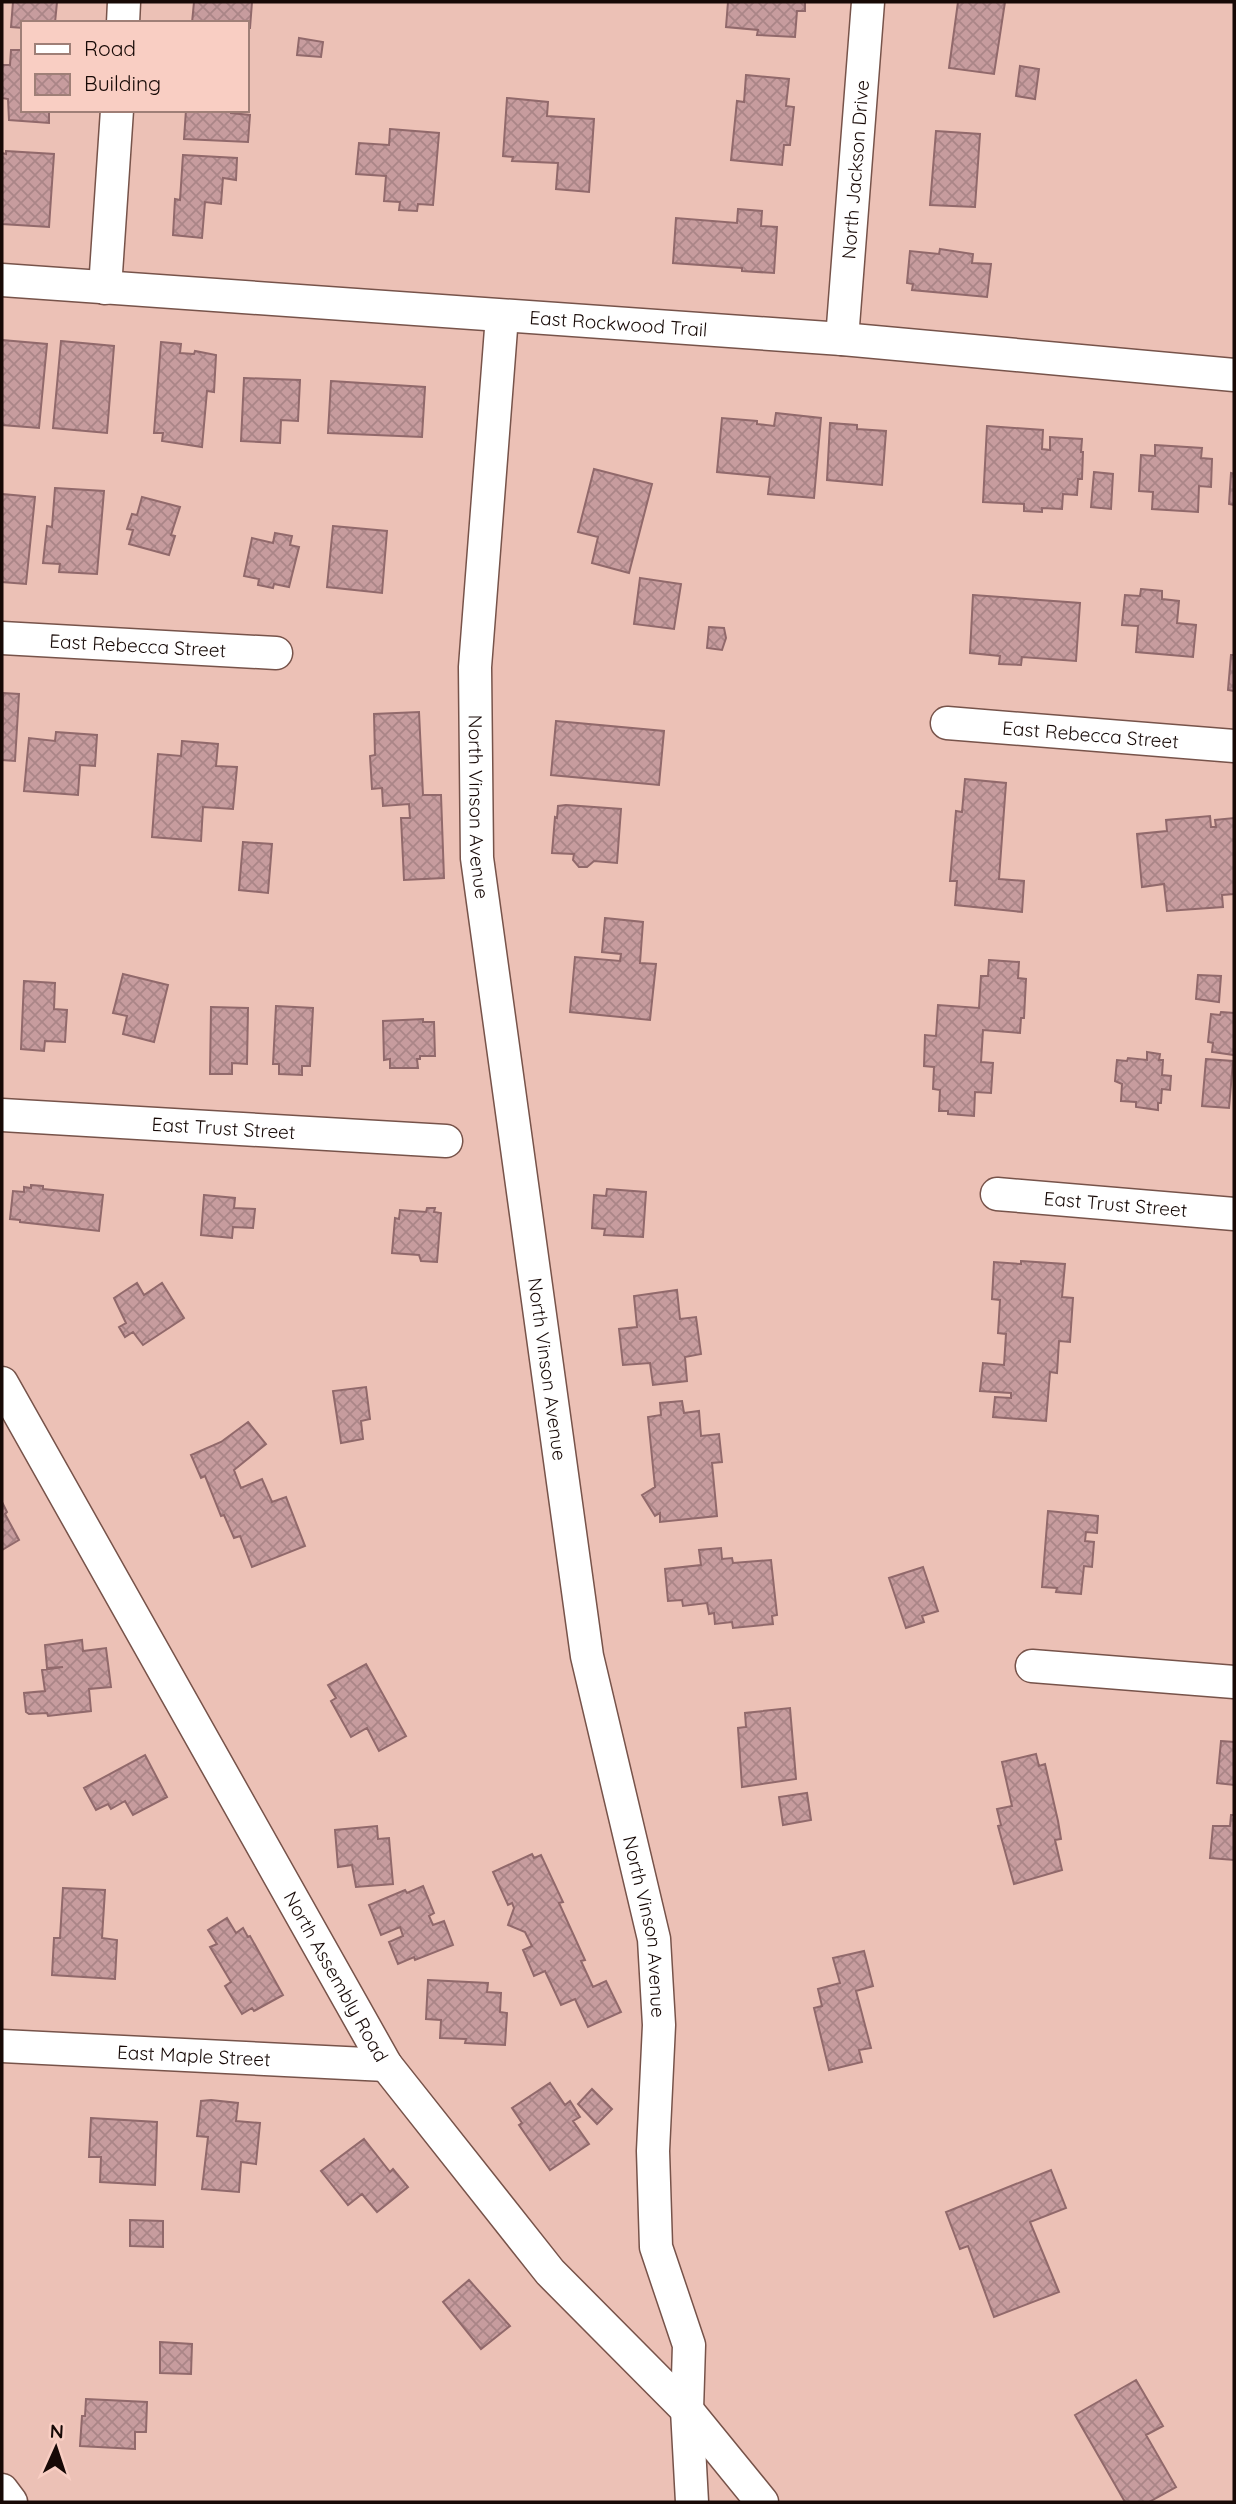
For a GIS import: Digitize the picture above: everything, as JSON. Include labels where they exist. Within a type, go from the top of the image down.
[{"type":"street","points":[[123,21],[124,2]]},
{"type":"street","name":"North Jackson Drive","points":[[842,339],[868,2]]},
{"type":"street","points":[[105,288],[117,112]]},
{"type":"street","name":"East Rockwood Trail","points":[[2,280],[842,339],[1234,375]]},
{"type":"street","name":"North Vinson Avenue","points":[[502,316],[475,667],[477,858],[587,1656],[654,1939],[659,2025],[653,2151],[656,2246],[689,2345],[687,2410],[692,2502]]},
{"type":"street","name":"East Rebecca Street","points":[[2,638],[276,653]]},
{"type":"street","name":"East Rebecca Street","points":[[947,723],[1234,746]]},
{"type":"street","name":"East Trust Street","points":[[2,1115],[446,1140]]},
{"type":"street","name":"East Trust Street","points":[[997,1194],[1234,1214]]},
{"type":"street","name":"North Assembly Road","points":[[2,1383],[386,2065],[550,2272],[687,2410],[762,2502]]},
{"type":"street","points":[[1032,1666],[1234,1682]]},
{"type":"street","name":"East Maple Street","points":[[2,2046],[386,2065]]},
{"type":"street","points":[[2,2490],[10,2502]]},
{"type":"building","points":[[13,2],[57,2],[55,21],[21,21],[21,28],[11,27]]},
{"type":"building","points":[[194,2],[252,2],[250,28],[248,21],[192,21]]},
{"type":"building","points":[[728,2],[805,2],[805,11],[797,11],[795,37],[757,35],[758,30],[726,27]]},
{"type":"building","points":[[958,2],[1005,2],[994,74],[949,68]]},
{"type":"building","points":[[299,38],[323,42],[321,57],[297,55]]},
{"type":"building","points":[[11,50],[21,50],[21,112],[49,112],[49,123],[9,120],[8,99],[2,98],[2,65],[10,65]]},
{"type":"building","points":[[1020,66],[1039,69],[1035,99],[1016,96]]},
{"type":"building","points":[[746,75],[789,79],[786,106],[794,107],[790,145],[784,145],[782,165],[731,160],[737,101],[744,102]]},
{"type":"building","points":[[507,98],[548,102],[547,116],[594,119],[589,192],[556,189],[558,163],[512,161],[513,157],[503,156]]},
{"type":"building","points":[[186,112],[231,112],[250,115],[248,142],[184,139]]},
{"type":"building","points":[[390,129],[439,133],[433,205],[418,204],[417,211],[399,210],[400,202],[384,201],[386,176],[356,174],[359,143],[389,145]]},
{"type":"building","points":[[936,131],[980,134],[975,207],[930,205]]},
{"type":"building","points":[[6,151],[54,154],[49,227],[2,224],[2,153],[6,154]]},
{"type":"building","points":[[183,155],[237,158],[236,180],[223,178],[221,204],[205,202],[202,238],[173,235],[175,199],[180,200]]},
{"type":"building","points":[[738,209],[762,211],[761,226],[777,227],[774,273],[673,263],[676,218],[737,223]]},
{"type":"building","points":[[940,249],[973,254],[972,263],[991,264],[987,297],[912,290],[913,284],[907,283],[910,251],[939,254]]},
{"type":"building","points":[[2,340],[47,344],[39,428],[2,425]]},
{"type":"building","points":[[61,341],[114,346],[107,433],[53,428]]},
{"type":"building","points":[[161,342],[181,344],[180,353],[194,354],[195,351],[216,355],[214,392],[207,391],[202,447],[162,441],[163,433],[154,433]]},
{"type":"building","points":[[244,378],[300,380],[298,421],[281,420],[280,443],[241,441]]},
{"type":"building","points":[[331,381],[425,387],[422,437],[328,433]]},
{"type":"building","points":[[776,413],[821,418],[814,498],[768,494],[770,477],[717,472],[722,418],[757,421],[757,424],[774,426]]},
{"type":"building","points":[[830,423],[857,425],[857,429],[886,431],[882,485],[827,480]]},
{"type":"building","points":[[987,426],[1043,430],[1042,449],[1050,450],[1050,437],[1082,439],[1082,479],[1078,479],[1077,495],[1063,494],[1062,509],[1042,508],[1042,512],[1024,511],[1024,504],[983,502]]},
{"type":"building","points":[[1155,445],[1202,448],[1201,458],[1212,459],[1211,487],[1199,486],[1198,512],[1152,509],[1153,492],[1139,491],[1141,455],[1155,456]]},
{"type":"building","points":[[594,469],[652,484],[629,573],[592,563],[598,537],[578,532]]},
{"type":"building","points":[[1094,472],[1113,474],[1111,509],[1091,507]]},
{"type":"building","points":[[1231,473],[1234,474],[1234,505],[1229,504]]},
{"type":"building","points":[[55,488],[104,491],[97,574],[59,572],[60,564],[43,563],[47,526],[52,527]]},
{"type":"building","points":[[2,494],[35,497],[26,584],[2,582]]},
{"type":"building","points":[[142,497],[180,507],[171,535],[175,536],[169,555],[129,544],[133,530],[127,529],[132,514],[137,515]]},
{"type":"building","points":[[333,526],[387,531],[382,593],[327,587]]},
{"type":"building","points":[[275,533],[292,536],[290,545],[299,547],[289,587],[258,585],[259,579],[244,576],[252,538],[273,543]]},
{"type":"building","points":[[640,578],[681,584],[674,629],[634,624]]},
{"type":"building","points":[[1141,589],[1162,591],[1162,599],[1179,601],[1177,623],[1196,625],[1193,657],[1136,652],[1138,626],[1122,625],[1125,595],[1140,596]]},
{"type":"building","points":[[973,595],[1080,603],[1076,661],[1022,657],[1021,665],[999,664],[1000,656],[970,653]]},
{"type":"building","points":[[709,627],[724,628],[726,638],[722,650],[707,648]]},
{"type":"building","points":[[1231,655],[1234,655],[1234,691],[1228,690]]},
{"type":"building","points":[[3,693],[19,694],[15,761],[2,760]]},
{"type":"building","points":[[419,712],[423,795],[441,795],[444,878],[404,880],[401,818],[410,818],[409,804],[383,806],[382,788],[372,789],[370,756],[375,755],[374,714]]},
{"type":"building","points":[[556,721],[664,731],[659,785],[551,775]]},
{"type":"building","points":[[56,732],[97,735],[95,766],[80,765],[78,795],[24,791],[29,738],[55,741]]},
{"type":"building","points":[[182,741],[218,744],[216,766],[237,767],[233,809],[203,807],[201,841],[152,837],[158,754],[181,756]]},
{"type":"building","points":[[965,779],[1006,783],[999,879],[1024,881],[1022,912],[955,905],[957,881],[950,881],[956,811],[962,812]]},
{"type":"building","points":[[558,806],[621,809],[617,863],[594,861],[587,867],[579,867],[573,860],[574,854],[552,853]]},
{"type":"building","points":[[1210,816],[1211,827],[1216,827],[1215,820],[1234,818],[1234,894],[1222,895],[1223,907],[1167,911],[1164,884],[1142,887],[1137,834],[1167,831],[1166,820]]},
{"type":"building","points":[[243,842],[272,844],[268,893],[239,890]]},
{"type":"building","points":[[605,918],[643,922],[640,963],[656,964],[650,1020],[570,1012],[575,957],[620,961],[621,954],[602,952]]},
{"type":"building","points":[[989,960],[1019,962],[1018,978],[1026,979],[1024,1018],[1021,1018],[1020,1033],[983,1030],[981,1062],[993,1063],[991,1093],[975,1092],[974,1116],[948,1114],[948,1111],[939,1111],[940,1090],[933,1089],[934,1067],[924,1066],[925,1035],[936,1036],[938,1005],[979,1008],[981,976],[988,976]]},
{"type":"building","points":[[123,974],[168,985],[154,1042],[123,1034],[127,1016],[113,1013]]},
{"type":"building","points":[[1198,975],[1221,976],[1219,1002],[1196,999]]},
{"type":"building","points":[[24,981],[55,983],[54,1009],[67,1010],[65,1042],[45,1041],[44,1051],[21,1049]]},
{"type":"building","points":[[276,1006],[313,1008],[310,1066],[302,1066],[302,1075],[279,1074],[279,1064],[273,1064]]},
{"type":"building","points":[[211,1007],[248,1008],[247,1064],[232,1063],[232,1074],[210,1074]]},
{"type":"building","points":[[1221,1012],[1234,1013],[1234,1055],[1212,1052],[1213,1043],[1208,1042],[1211,1014],[1220,1015]]},
{"type":"building","points":[[423,1019],[423,1022],[434,1022],[435,1056],[420,1056],[420,1059],[417,1059],[418,1068],[390,1068],[390,1059],[384,1060],[383,1021]]},
{"type":"building","points":[[1147,1052],[1160,1054],[1159,1060],[1163,1060],[1162,1075],[1171,1076],[1170,1090],[1162,1089],[1158,1110],[1136,1107],[1136,1102],[1121,1101],[1122,1084],[1115,1081],[1117,1060],[1147,1060]]},
{"type":"building","points":[[1206,1059],[1233,1061],[1229,1108],[1202,1106]]},
{"type":"building","points":[[31,1185],[43,1186],[43,1189],[103,1195],[99,1231],[10,1219],[13,1191],[24,1192],[24,1187],[31,1188]]},
{"type":"building","points":[[607,1189],[646,1192],[643,1237],[604,1235],[605,1229],[592,1228],[594,1195],[606,1196]]},
{"type":"building","points":[[204,1195],[235,1198],[234,1208],[255,1209],[253,1228],[233,1227],[232,1238],[201,1235]]},
{"type":"building","points":[[427,1208],[435,1208],[434,1212],[441,1213],[437,1262],[421,1261],[419,1255],[392,1253],[395,1218],[399,1219],[400,1210],[426,1212]]},
{"type":"building","points":[[1021,1261],[1065,1264],[1062,1297],[1073,1298],[1070,1342],[1059,1341],[1057,1373],[1050,1372],[1046,1421],[993,1417],[995,1397],[1011,1398],[1011,1393],[980,1391],[983,1363],[1004,1365],[1006,1334],[998,1333],[1000,1300],[992,1299],[994,1262],[1021,1264]]},
{"type":"building","points":[[137,1283],[144,1295],[162,1283],[184,1318],[143,1345],[133,1332],[125,1337],[119,1327],[126,1323],[114,1298]]},
{"type":"building","points":[[677,1290],[680,1319],[696,1317],[701,1354],[685,1357],[687,1381],[653,1385],[650,1363],[623,1365],[619,1329],[637,1327],[634,1296]]},
{"type":"building","points":[[366,1387],[370,1419],[361,1421],[363,1439],[341,1443],[333,1391]]},
{"type":"building","points":[[682,1401],[684,1413],[699,1411],[701,1436],[719,1434],[722,1462],[712,1463],[717,1516],[660,1522],[660,1513],[655,1516],[642,1495],[655,1487],[648,1417],[661,1415],[660,1403]]},
{"type":"building","points":[[248,1422],[266,1444],[234,1470],[241,1488],[262,1479],[272,1502],[286,1497],[305,1546],[252,1567],[240,1536],[234,1538],[224,1515],[221,1516],[205,1476],[201,1478],[191,1455],[221,1442]]},
{"type":"building","points":[[2,1502],[7,1512],[5,1514],[19,1540],[2,1550]]},
{"type":"building","points":[[1048,1511],[1098,1516],[1097,1533],[1086,1532],[1085,1541],[1094,1542],[1092,1567],[1084,1566],[1081,1594],[1056,1592],[1057,1588],[1042,1587]]},
{"type":"building","points":[[721,1548],[722,1559],[732,1558],[733,1563],[771,1560],[777,1615],[772,1616],[773,1624],[733,1628],[732,1622],[715,1624],[714,1613],[709,1614],[707,1603],[683,1606],[682,1600],[668,1601],[665,1569],[701,1565],[699,1550]]},
{"type":"building","points":[[923,1567],[938,1611],[922,1616],[924,1622],[906,1628],[889,1578]]},
{"type":"building","points":[[82,1640],[83,1651],[106,1648],[111,1687],[89,1689],[91,1711],[48,1716],[47,1713],[26,1712],[24,1693],[45,1691],[42,1670],[63,1667],[47,1668],[45,1645]]},
{"type":"building","points":[[366,1664],[406,1736],[379,1751],[367,1728],[351,1737],[331,1701],[336,1698],[328,1685]]},
{"type":"building","points":[[790,1708],[796,1779],[742,1787],[738,1728],[746,1727],[745,1713]]},
{"type":"building","points":[[1221,1741],[1234,1742],[1234,1785],[1217,1783]]},
{"type":"building","points":[[1036,1754],[1039,1766],[1045,1764],[1058,1821],[1061,1839],[1055,1840],[1062,1870],[1014,1884],[998,1826],[1001,1825],[997,1809],[1012,1806],[1002,1762]]},
{"type":"building","points":[[145,1755],[167,1797],[133,1815],[125,1801],[111,1809],[108,1804],[96,1810],[84,1788]]},
{"type":"building","points":[[807,1793],[811,1820],[783,1825],[779,1797]]},
{"type":"building","points":[[1231,1815],[1234,1815],[1234,1860],[1210,1858],[1213,1826],[1230,1826]]},
{"type":"building","points":[[377,1826],[378,1839],[389,1838],[393,1884],[356,1887],[352,1865],[338,1867],[335,1830]]},
{"type":"building","points":[[532,1854],[534,1858],[541,1855],[563,1902],[559,1903],[585,1960],[581,1961],[593,1987],[606,1981],[621,2012],[588,2027],[575,1999],[561,2005],[545,1971],[534,1976],[523,1950],[532,1946],[525,1932],[508,1925],[514,1908],[512,1903],[508,1905],[493,1872]]},
{"type":"building","points":[[423,1886],[434,1913],[429,1916],[433,1925],[444,1921],[453,1945],[398,1964],[389,1942],[403,1936],[400,1927],[381,1935],[369,1905],[405,1890],[407,1893]]},
{"type":"building","points":[[63,1888],[105,1890],[102,1938],[117,1940],[115,1979],[52,1975],[54,1938],[60,1938]]},
{"type":"building","points":[[227,1918],[236,1933],[243,1928],[248,1937],[250,1936],[283,1995],[254,2011],[252,2008],[242,2014],[225,1986],[231,1982],[210,1947],[217,1944],[208,1930]]},
{"type":"building","points":[[864,1951],[873,1986],[856,1991],[871,2048],[859,2050],[862,2062],[829,2070],[814,2008],[822,2006],[818,1989],[840,1983],[833,1958]]},
{"type":"building","points":[[428,1980],[488,1983],[487,1992],[501,1993],[500,2012],[507,2013],[505,2045],[465,2043],[466,2039],[440,2038],[441,2020],[426,2019]]},
{"type":"building","points":[[550,2083],[565,2105],[570,2101],[580,2117],[573,2121],[589,2144],[550,2170],[519,2125],[522,2123],[512,2108]]},
{"type":"building","points":[[592,2089],[612,2109],[597,2124],[578,2104]]},
{"type":"building","points":[[201,2101],[238,2103],[236,2121],[260,2123],[256,2164],[241,2162],[239,2192],[202,2189],[208,2137],[197,2136]]},
{"type":"building","points":[[91,2118],[157,2122],[155,2185],[100,2182],[101,2157],[89,2157]]},
{"type":"building","points":[[364,2139],[390,2172],[393,2169],[408,2187],[377,2212],[362,2194],[348,2205],[321,2171]]},
{"type":"building","points":[[1051,2170],[1066,2208],[1030,2222],[1059,2292],[994,2317],[968,2246],[960,2249],[946,2212]]},
{"type":"building","points":[[130,2220],[163,2221],[163,2247],[130,2246]]},
{"type":"building","points":[[469,2280],[510,2326],[481,2349],[443,2302]]},
{"type":"building","points":[[160,2342],[192,2344],[191,2374],[160,2373]]},
{"type":"building","points":[[1136,2380],[1163,2426],[1146,2435],[1176,2487],[1149,2502],[1125,2502],[1075,2415]]},
{"type":"building","points":[[86,2399],[147,2402],[146,2432],[135,2432],[135,2449],[80,2446]]}]
